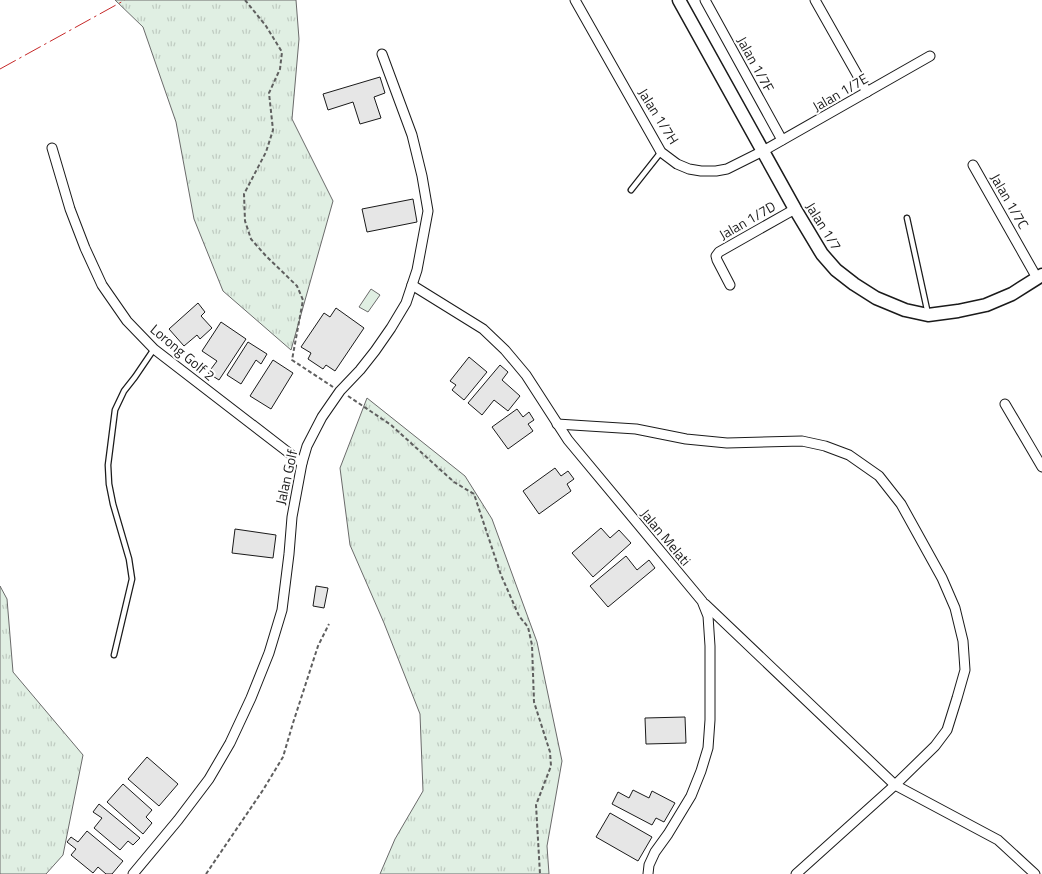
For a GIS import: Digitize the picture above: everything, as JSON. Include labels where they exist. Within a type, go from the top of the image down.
[{"type":"street","name":"Jalan 1/7H","points":[[575,0],[662,152],[678,164],[689,169],[716,171],[727,169],[764,151]]},
{"type":"street","name":"Jalan 1/7","points":[[679,0],[822,254],[836,270],[854,284],[876,298],[905,310],[928,315],[958,311],[986,304],[1012,294],[1040,276]]},
{"type":"street","name":"Jalan 1/7F","points":[[705,0],[782,140]]},
{"type":"street","points":[[815,0],[867,92]]},
{"type":"street","name":"Jalan Golf","points":[[133,874],[209,779],[230,743],[252,698],[269,653],[282,610],[292,517],[307,446],[322,417],[340,391],[360,370],[391,328],[406,303],[417,270],[428,211],[412,134],[382,54]]},
{"type":"street","name":"Jalan 1/7E","points":[[764,151],[930,56]]},
{"type":"street","name":"Lorong Golf 2","points":[[52,148],[70,209],[85,248],[102,285],[127,321],[154,349],[302,463]]},
{"type":"street","name":"Jalan 1/7C","points":[[973,165],[1040,276]]},
{"type":"street","name":"Jalan 1/7D","points":[[730,285],[717,260],[718,252],[795,209]]},
{"type":"street","name":"Jalan Melati","points":[[412,285],[483,329],[505,350],[526,375],[568,440],[702,600],[708,616],[710,646],[708,748],[702,771],[691,796],[655,852],[649,865],[648,874]]},
{"type":"street","points":[[1005,404],[1042,467]]},
{"type":"street","points":[[557,424],[636,429],[686,439],[727,443],[802,441],[825,446],[849,455],[879,476],[901,504],[942,578],[954,608],[963,642],[965,670],[947,730],[935,746],[895,785],[796,874]]},
{"type":"street","points":[[702,600],[895,785],[998,840],[1035,874]]},
{"type":"lane","points":[[631,190],[662,152]]},
{"type":"lane","points":[[907,218],[928,315]]},
{"type":"lane","points":[[114,655],[132,580],[129,559],[109,484],[109,456],[116,410],[124,391],[154,349]]},
{"type":"path","points":[[245,0],[266,26],[282,52],[280,69],[269,93],[273,130],[266,152],[244,194],[245,221],[251,239],[297,286],[303,300],[292,360],[391,425],[454,482],[474,494],[501,575],[519,616],[528,628],[532,645],[534,702],[550,752],[551,766],[536,805],[540,874]]},
{"type":"path","points":[[206,874],[283,757],[292,723],[318,646],[329,624]]},
{"type":"green space","points":[[115,0],[296,0],[299,39],[292,119],[333,201],[291,350],[223,291],[194,219],[176,122],[143,27]]},
{"type":"green space","points":[[371,289],[380,295],[368,312],[359,307]]},
{"type":"green space","points":[[367,398],[465,476],[492,519],[537,642],[562,761],[547,846],[549,874],[380,874],[395,839],[423,791],[420,714],[384,623],[350,545],[340,468]]},
{"type":"green space","points":[[0,586],[7,599],[13,672],[83,755],[63,855],[46,874],[0,874]]},
{"type":"building","points":[[380,77],[385,93],[374,97],[381,118],[360,124],[353,102],[328,110],[323,94]]},
{"type":"building","points":[[413,199],[417,222],[367,232],[362,209]]},
{"type":"building","points":[[198,303],[205,312],[201,316],[212,328],[200,339],[197,335],[184,346],[169,329]]},
{"type":"building","points":[[336,308],[364,328],[335,371],[326,365],[323,369],[308,359],[311,353],[301,347],[324,313],[330,317]]},
{"type":"building","points":[[221,322],[246,339],[219,380],[208,373],[217,361],[202,351]]},
{"type":"building","points":[[248,342],[267,354],[261,364],[256,360],[241,384],[227,375]]},
{"type":"building","points":[[469,357],[487,372],[464,400],[452,390],[456,385],[450,381]]},
{"type":"building","points":[[273,360],[293,373],[271,409],[250,396]]},
{"type":"building","points":[[500,365],[508,372],[502,380],[520,396],[508,411],[494,400],[482,415],[468,403]]},
{"type":"building","points":[[517,409],[523,417],[529,412],[534,420],[528,424],[533,431],[508,449],[492,427]]},
{"type":"building","points":[[555,468],[561,476],[568,471],[574,479],[567,484],[571,491],[539,514],[523,491]]},
{"type":"building","points":[[601,528],[610,538],[619,530],[631,543],[593,577],[572,553]]},
{"type":"building","points":[[235,529],[276,535],[273,558],[232,553]]},
{"type":"building","points":[[626,556],[637,570],[649,560],[655,568],[608,607],[590,586]]},
{"type":"building","points":[[316,586],[328,588],[324,608],[313,606]]},
{"type":"building","points":[[685,717],[686,743],[646,744],[645,718]]},
{"type":"building","points":[[147,757],[178,784],[159,806],[128,779]]},
{"type":"building","points":[[123,784],[152,810],[146,817],[152,823],[143,834],[107,802]]},
{"type":"building","points":[[633,790],[649,798],[652,791],[675,803],[664,822],[656,818],[652,825],[612,804],[618,792],[629,798]]},
{"type":"building","points":[[99,804],[140,838],[133,845],[128,841],[120,850],[94,828],[102,818],[93,812]]},
{"type":"building","points":[[610,813],[652,837],[638,861],[596,837]]},
{"type":"building","points":[[87,831],[123,861],[112,874],[106,874],[98,867],[93,873],[71,855],[76,849],[67,842],[71,837],[78,842]]},
{"type":"power","points":[[0,69],[125,0]]}]
